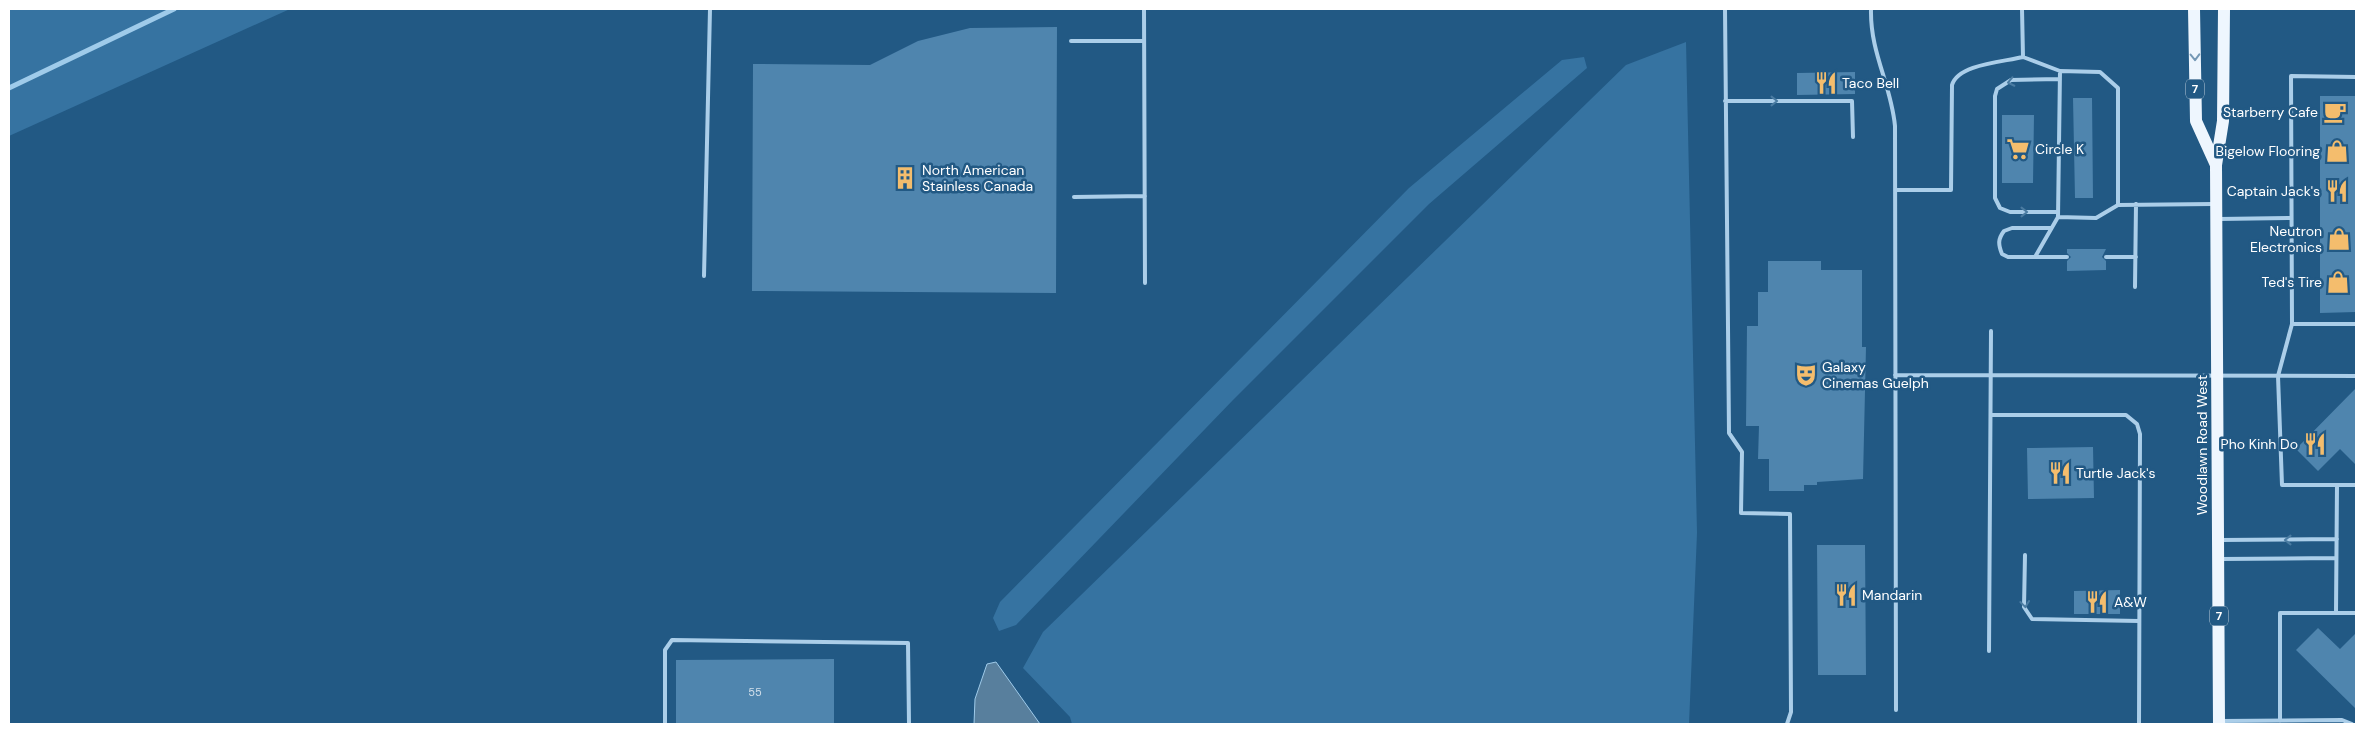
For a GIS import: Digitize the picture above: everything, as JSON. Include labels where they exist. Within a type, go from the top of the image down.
[{"type":"main road","name":"Woodlawn Road West","points":[[2194,9],[2196,121],[2216,165]]},
{"type":"main road","name":"Woodlawn Road West","points":[[2219,723],[2216,165],[2223,121],[2224,9]]},
{"type":"lane","points":[[704,276],[710,9]]},
{"type":"lane","points":[[1144,9],[1145,283]]},
{"type":"lane","points":[[1725,9],[1728,434],[1742,452],[1741,513],[1790,514],[1791,712],[1787,724]]},
{"type":"lane","points":[[1871,9],[1871,30],[1893,108],[1895,190],[1896,710]]},
{"type":"lane","points":[[2022,9],[2023,57]]},
{"type":"lane","points":[[1071,41],[1144,41]]},
{"type":"lane","points":[[1895,190],[1951,190],[1953,79],[1966,69],[2023,57],[2060,71],[2100,72],[2118,88],[2118,205]]},
{"type":"lane","points":[[2035,257],[2058,215],[2060,71]]},
{"type":"lane","points":[[2356,76],[2291,76],[2292,324],[2278,376],[2282,485],[2356,485]]},
{"type":"lane","points":[[2060,79],[2011,80],[1997,89],[1995,96],[1995,198],[2000,208],[2010,212],[2096,218],[2118,205],[2216,204]]},
{"type":"lane","points":[[1725,102],[1852,101],[1853,137]]},
{"type":"lane","points":[[1074,196],[1145,196]]},
{"type":"lane","points":[[2135,287],[2136,204]]},
{"type":"lane","points":[[2216,219],[2291,218]]},
{"type":"lane","points":[[2051,228],[2012,228],[2004,230],[1999,239],[1998,246],[2002,254],[2008,257],[2066,258]]},
{"type":"lane","points":[[2106,257],[2136,257]]},
{"type":"lane","points":[[2292,324],[2356,324]]},
{"type":"lane","points":[[1990,650],[1991,331]]},
{"type":"lane","points":[[1895,375],[2356,376]]},
{"type":"lane","points":[[1991,415],[2126,415],[2137,424],[2140,434],[2138,724]]},
{"type":"lane","points":[[2336,613],[2338,485]]},
{"type":"lane","points":[[2218,540],[2337,539]]},
{"type":"lane","points":[[2025,556],[2024,607],[2032,619],[2139,621]]},
{"type":"lane","points":[[2218,559],[2336,558]]},
{"type":"lane","points":[[2280,721],[2280,613],[2356,613]]},
{"type":"lane","points":[[665,724],[665,650],[672,640],[908,643],[909,724]]},
{"type":"lane","points":[[2219,723],[2342,720],[2352,724]]},
{"type":"shaded area","points":[[9,9],[290,9],[9,136]]},
{"type":"shaded area","points":[[1686,42],[1697,533],[1689,724],[1072,724],[1070,717],[1023,668],[1043,632],[1626,65]]},
{"type":"shaded area","points":[[1584,57],[1587,68],[1429,204],[1233,400],[1016,625],[999,631],[993,618],[1000,602],[1409,188],[1562,60]]},
{"type":"shaded area","points":[[996,662],[1040,724],[974,724],[975,699],[987,664]]},
{"type":"building","name":"North American Stainless Canada","points":[[1057,27],[1056,293],[752,291],[753,64],[870,65],[918,41],[970,28]]},
{"type":"building","name":"Taco Bell","points":[[1855,72],[1855,94],[1797,95],[1797,73]]},
{"type":"building","points":[[2320,96],[2356,96],[2356,312],[2320,313]]},
{"type":"building","points":[[2073,98],[2092,98],[2093,198],[2075,198]]},
{"type":"building","name":"Circle K","points":[[2002,115],[2034,115],[2033,183],[2002,183]]},
{"type":"building","points":[[2067,249],[2106,249],[2102,257],[2106,261],[2106,270],[2067,271],[2067,261],[2071,257],[2067,253]]},
{"type":"building","name":"Galaxy Cinemas Guelph","points":[[1768,261],[1821,261],[1821,270],[1862,270],[1862,347],[1866,347],[1863,479],[1817,482],[1817,485],[1804,485],[1804,491],[1769,491],[1769,459],[1758,459],[1759,426],[1746,426],[1747,326],[1758,326],[1758,292],[1768,292]]},
{"type":"building","points":[[2356,388],[2356,465],[2340,449],[2318,471],[2296,449]]},
{"type":"building","name":"Turtle Jack's","points":[[2093,447],[2094,498],[2028,499],[2027,448]]},
{"type":"building","points":[[1817,545],[1865,545],[1866,675],[1818,675]]},
{"type":"building","name":"A&W","points":[[2120,590],[2120,614],[2074,614],[2074,591]]},
{"type":"building","points":[[2318,628],[2340,649],[2356,633],[2356,709],[2296,650]]},
{"type":"building","points":[[834,659],[834,724],[676,724],[676,660]]},
{"type":"waterway","points":[[9,88],[174,9]]},
{"type":"place","name":"Taco Bell","points":[[1826,83]]},
{"type":"place","name":"Starberry Cafe","points":[[2335,112]]},
{"type":"place","name":"Circle K","points":[[2018,149]]},
{"type":"place","name":"Bigelow Flooring","points":[[2337,151]]},
{"type":"place","name":"North American Stainless Canada","points":[[905,178]]},
{"type":"place","name":"Captain Jack's","points":[[2337,191]]},
{"type":"place","name":"Neutron Electronics","points":[[2339,239]]},
{"type":"place","name":"Ted's Tire","points":[[2338,282]]},
{"type":"place","name":"Galaxy Cinemas Guelph","points":[[1806,375]]},
{"type":"place","name":"Pho Kinh Do","points":[[2315,444]]},
{"type":"place","name":"Turtle Jack's","points":[[2060,473]]},
{"type":"place","name":"Mandarin","points":[[1846,595]]},
{"type":"place","name":"A&W","points":[[2097,602]]}]
